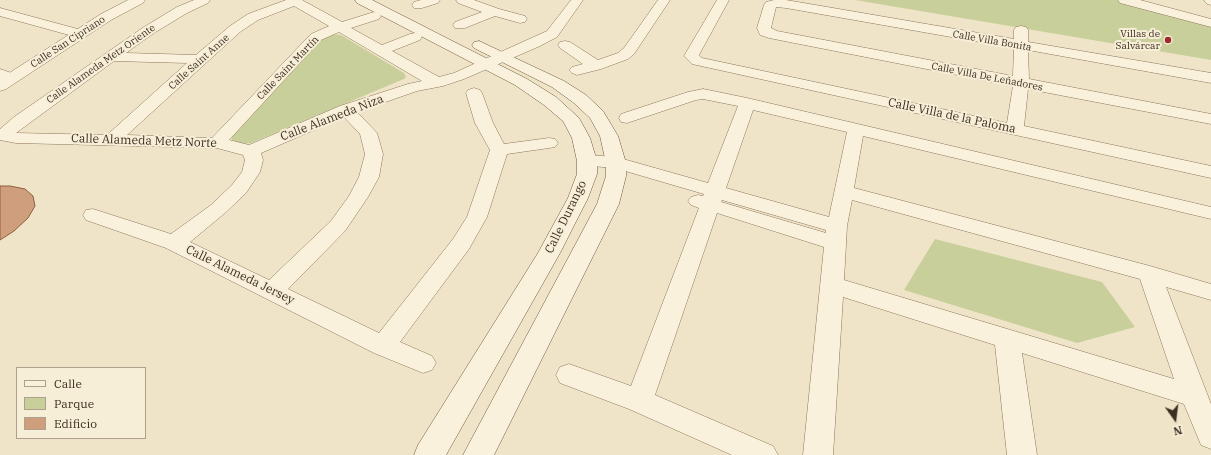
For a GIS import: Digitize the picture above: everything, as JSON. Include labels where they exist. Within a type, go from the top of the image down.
[{"type":"main road","name":"Calle San Cipriano","points":[[4,79],[80,34],[133,0]]},
{"type":"main road","points":[[390,0],[488,57],[550,101],[570,118],[581,138],[587,167]]},
{"type":"main road","points":[[1125,0],[1211,23]]},
{"type":"main road","points":[[1148,0],[1211,16]]},
{"type":"main road","points":[[368,8],[558,84],[580,99],[597,115],[609,136],[616,170],[608,204],[478,455]]},
{"type":"main road","name":"Calle Durango","points":[[429,455],[549,254],[578,198],[587,167]]},
{"type":"street","name":"Calle Alameda Metz Oriente","points":[[3,136],[20,121],[149,30],[182,10],[204,0]]},
{"type":"street","points":[[418,5],[434,0]]},
{"type":"street","points":[[462,0],[494,12],[520,19]]},
{"type":"street","name":"Calle Alameda Niza","points":[[251,151],[346,110],[426,82],[528,41],[552,34],[577,0]]},
{"type":"street","points":[[577,70],[616,60],[629,50],[661,0]]},
{"type":"street","name":"Calle Villa de la Paloma","points":[[723,0],[691,56],[693,59],[708,64],[1211,172]]},
{"type":"street","points":[[294,1],[380,51],[426,82]]},
{"type":"street","name":"Calle Saint Anne","points":[[114,139],[200,59],[235,30],[253,17],[294,1]]},
{"type":"street","name":"Calle Villa Bonita","points":[[765,32],[764,28],[768,7],[772,4],[786,4],[1211,78]]},
{"type":"street","name":"Calle Saint Martín","points":[[217,143],[316,37],[340,27],[368,8]]},
{"type":"street","points":[[0,12],[80,34]]},
{"type":"street","points":[[460,25],[494,12]]},
{"type":"street","points":[[1015,129],[1022,84],[1021,30]]},
{"type":"street","name":"Calle Villa De Leñadores","points":[[765,32],[1022,84],[1211,119]]},
{"type":"street","points":[[380,51],[415,37]]},
{"type":"street","points":[[565,45],[596,66]]},
{"type":"street","points":[[112,57],[200,59]]},
{"type":"street","points":[[383,346],[435,280],[466,237],[477,217],[499,150],[484,123],[474,93]]},
{"type":"street","points":[[627,118],[694,95],[703,94],[747,103],[1211,214]]},
{"type":"street","points":[[639,401],[747,103]]},
{"type":"street","points":[[272,291],[338,226],[358,197],[369,177],[374,154],[368,133],[346,110]]},
{"type":"street","points":[[818,455],[836,235],[856,130]]},
{"type":"street","name":"Calle Alameda Metz Norte","points":[[3,136],[16,138],[114,139],[217,143],[251,151]]},
{"type":"street","points":[[499,150],[549,143]]},
{"type":"street","points":[[174,243],[218,209],[239,189],[251,172],[254,160],[251,151]]},
{"type":"street","points":[[587,167],[616,170],[836,235]]},
{"type":"street","points":[[845,192],[1150,274],[1211,292]]},
{"type":"street","name":"Calle Alameda Jersey","points":[[92,215],[174,243],[383,346],[423,363]]},
{"type":"street","points":[[1150,274],[1194,396],[1211,436]]},
{"type":"street","points":[[832,285],[1194,396]]},
{"type":"street","points":[[1007,339],[1022,455]]},
{"type":"street","points":[[569,375],[639,401],[763,455]]},
{"type":"green space","points":[[855,0],[1116,0],[1184,20],[1211,26],[1211,60]]},
{"type":"green space","points":[[332,34],[341,35],[404,73],[406,77],[251,143],[243,144],[233,141],[231,137],[320,36]]},
{"type":"green space","points":[[935,239],[1102,282],[1135,327],[1077,343],[904,290]]},
{"type":"building","points":[[0,186],[25,189],[33,196],[35,206],[28,218],[14,231],[0,240]]},
{"type":"place","name":"Villas de Salvárcar","points":[[1168,40]]}]
